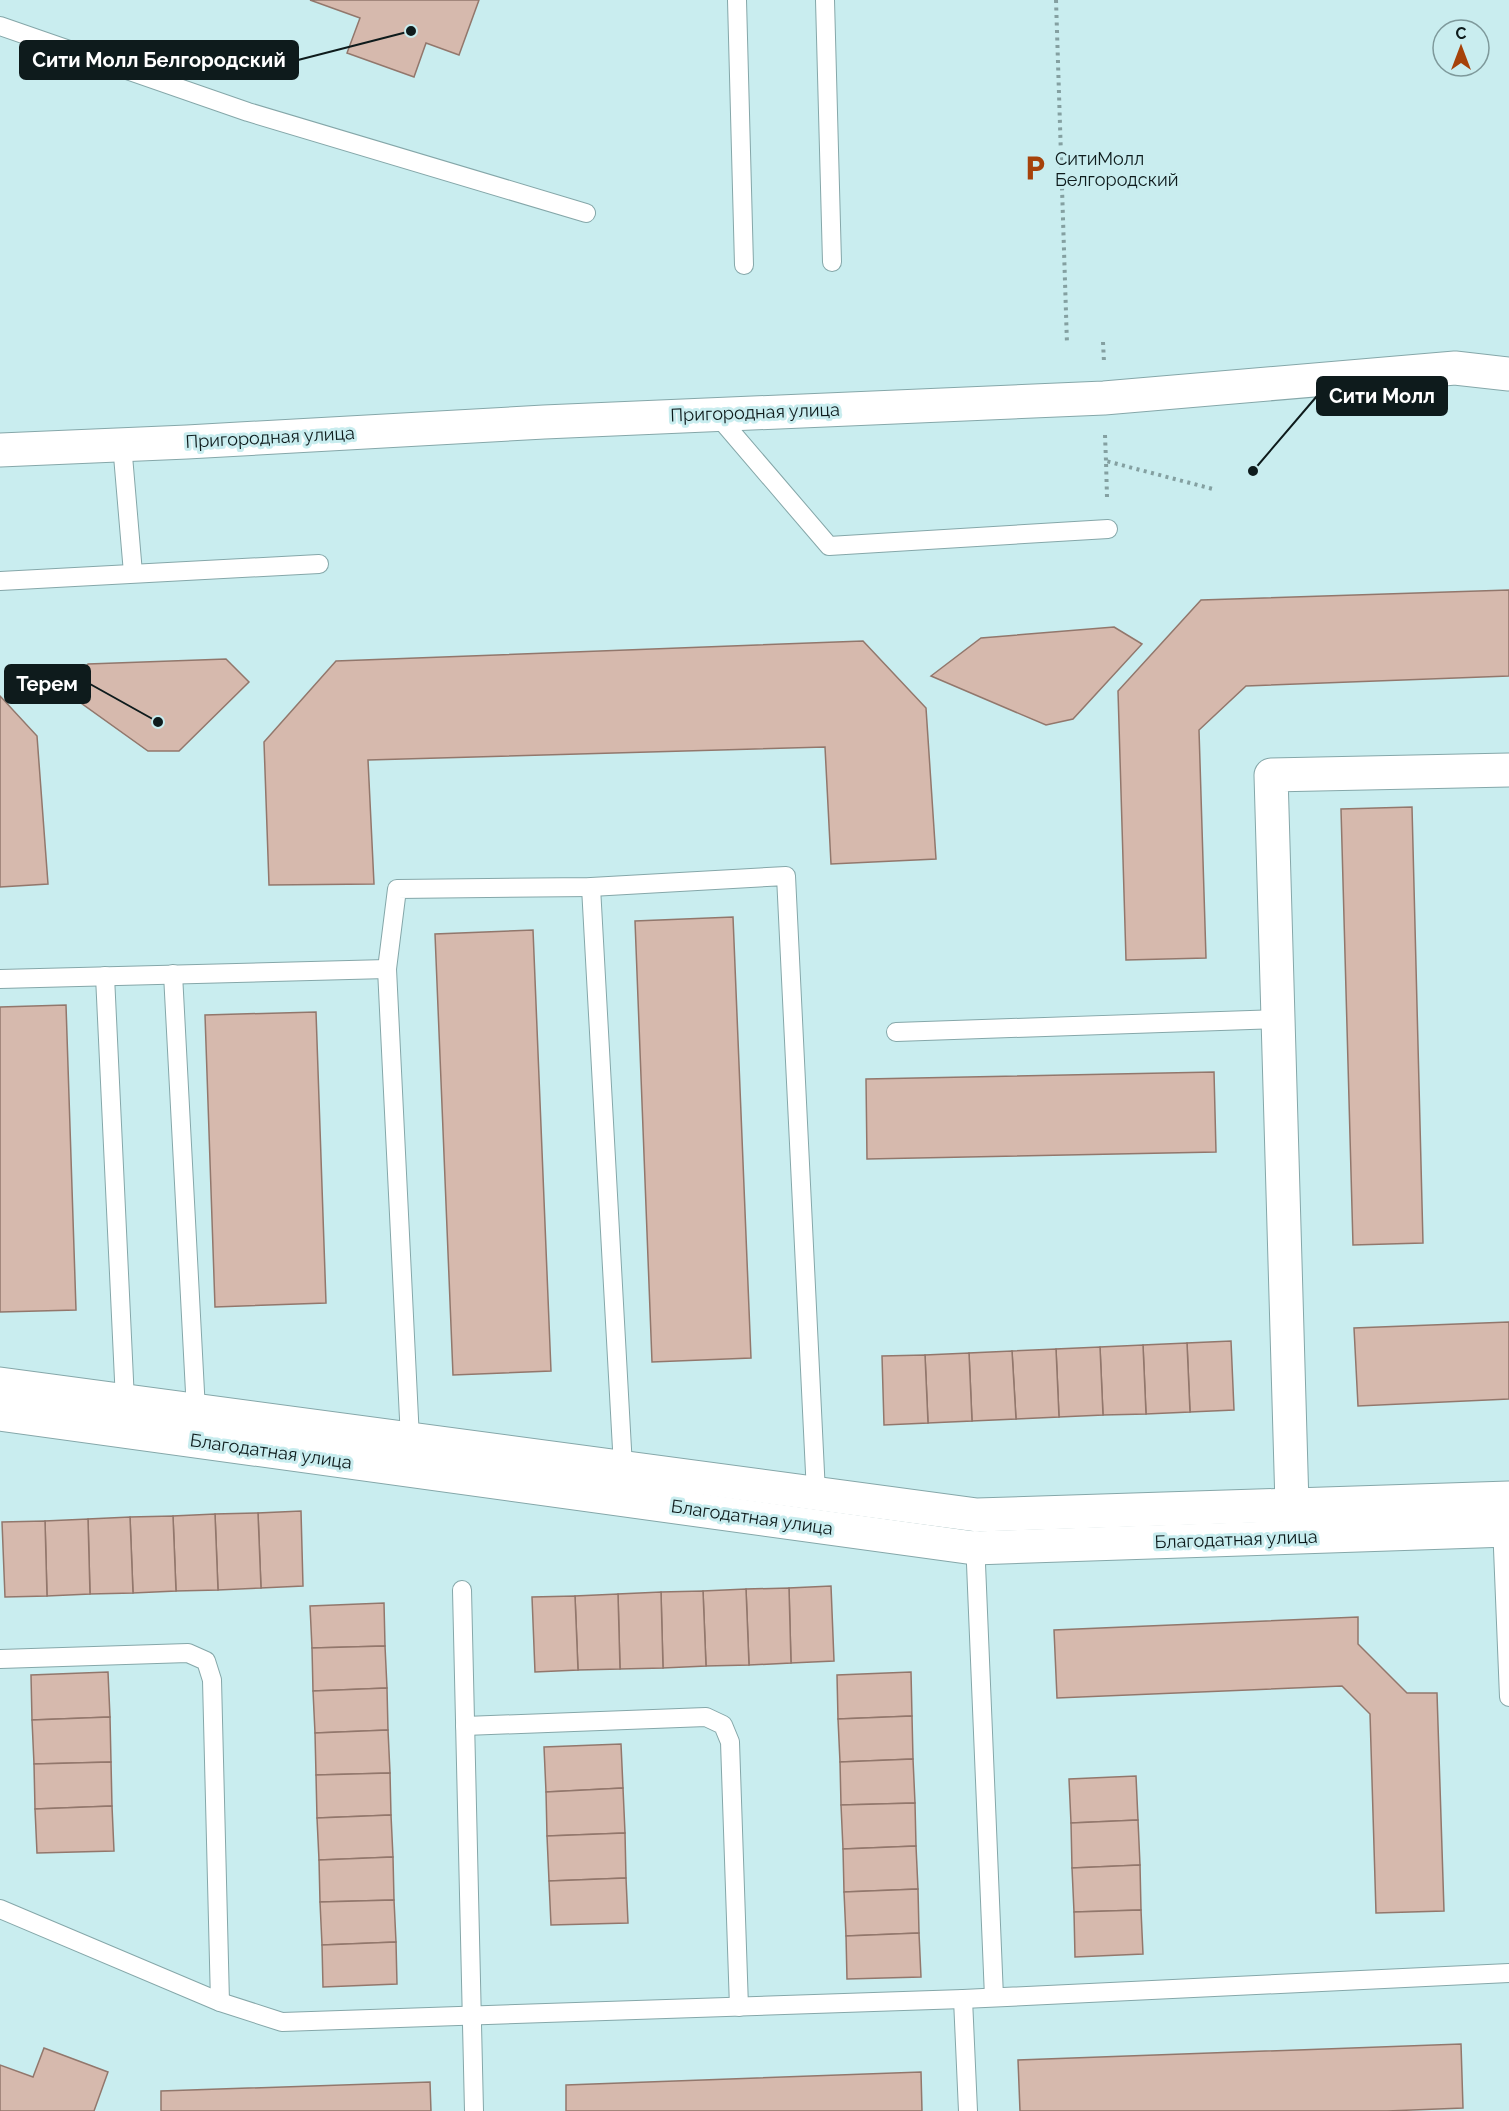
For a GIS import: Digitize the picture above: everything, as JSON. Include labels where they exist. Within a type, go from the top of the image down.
[{"type":"street","points":[[1455,368],[1509,360]]},
{"type":"street","name":"Пригородная улица","points":[[0,450],[716,414],[1104,398],[1455,368],[1509,374]]},
{"type":"street","points":[[1292,1505],[1271,775],[1509,770]]},
{"type":"street","name":"Благодатная улица","points":[[0,1384],[977,1515],[1505,1498]]},
{"type":"street","name":"Благодатная улица","points":[[0,1414],[974,1548],[1505,1530]]},
{"type":"lane","points":[[737,0],[744,265]]},
{"type":"lane","points":[[825,0],[832,262]]},
{"type":"lane","points":[[0,26],[229,106],[586,213]]},
{"type":"lane","points":[[716,414],[829,546],[1108,529]]},
{"type":"lane","points":[[122,444],[133,573]]},
{"type":"lane","points":[[0,581],[319,564]]},
{"type":"lane","points":[[410,1439],[387,969],[397,889],[591,887],[786,876],[816,1493]]},
{"type":"lane","points":[[591,887],[623,1467]]},
{"type":"lane","points":[[0,979],[387,969]]},
{"type":"lane","points":[[173,974],[196,1411]]},
{"type":"lane","points":[[105,976],[125,1401]]},
{"type":"lane","points":[[896,1032],[1278,1019]]},
{"type":"lane","points":[[1505,1498],[1509,1697]]},
{"type":"lane","points":[[977,1515],[974,1548],[994,1997]]},
{"type":"lane","points":[[462,1590],[474,2111]]},
{"type":"lane","points":[[0,1659],[188,1653],[206,1661],[212,1680],[220,2002]]},
{"type":"lane","points":[[465,1726],[706,1717],[723,1725],[730,1742],[739,2007]]},
{"type":"lane","points":[[0,1910],[220,2002],[282,2022],[963,1999],[1509,1974]]},
{"type":"lane","points":[[963,1999],[968,2111]]},
{"type":"path","points":[[1056,0],[1067,344]]},
{"type":"path","points":[[1107,497],[1106,461],[1213,489]]},
{"type":"building","points":[[310,0],[479,0],[459,55],[426,43],[414,77],[347,53],[360,18]]},
{"type":"building","points":[[1509,590],[1509,676],[1246,686],[1199,730],[1206,958],[1126,960],[1118,691],[1201,600]]},
{"type":"building","points":[[1114,627],[1142,644],[1073,719],[1046,725],[931,676],[981,638]]},
{"type":"building","points":[[863,641],[926,708],[936,859],[831,864],[825,747],[368,760],[374,884],[269,885],[264,742],[336,661]]},
{"type":"building","points":[[226,659],[249,682],[179,751],[148,751],[67,693],[88,664]]},
{"type":"building","points":[[0,696],[37,736],[48,884],[0,887]]},
{"type":"building","points":[[1412,807],[1423,1243],[1353,1245],[1341,809]]},
{"type":"building","points":[[733,917],[751,1358],[652,1362],[635,921]]},
{"type":"building","points":[[533,930],[551,1371],[453,1375],[435,934]]},
{"type":"building","points":[[66,1005],[76,1310],[0,1312],[0,1007]]},
{"type":"building","points":[[316,1012],[326,1303],[215,1307],[205,1015]]},
{"type":"building","points":[[1214,1072],[1216,1152],[867,1159],[866,1079]]},
{"type":"building","points":[[1509,1322],[1509,1399],[1358,1406],[1354,1328]]},
{"type":"building","points":[[1231,1341],[1234,1410],[1190,1412],[1187,1343]]},
{"type":"building","points":[[1187,1343],[1190,1412],[1146,1414],[1143,1345]]},
{"type":"building","points":[[1143,1345],[1146,1414],[1103,1415],[1100,1347]]},
{"type":"building","points":[[1100,1347],[1103,1415],[1059,1417],[1056,1349]]},
{"type":"building","points":[[1056,1349],[1059,1417],[1016,1419],[1012,1351]]},
{"type":"building","points":[[1012,1351],[1016,1419],[972,1421],[969,1353]]},
{"type":"building","points":[[969,1353],[972,1421],[928,1423],[925,1355]]},
{"type":"building","points":[[925,1355],[928,1423],[884,1425],[882,1356]]},
{"type":"building","points":[[301,1511],[303,1586],[261,1588],[258,1513]]},
{"type":"building","points":[[258,1513],[261,1588],[218,1590],[215,1514]]},
{"type":"building","points":[[215,1514],[218,1590],[176,1591],[173,1516]]},
{"type":"building","points":[[173,1516],[176,1591],[133,1593],[130,1517]]},
{"type":"building","points":[[130,1517],[133,1593],[90,1594],[88,1519]]},
{"type":"building","points":[[88,1519],[90,1594],[47,1596],[45,1521]]},
{"type":"building","points":[[45,1521],[47,1596],[5,1597],[2,1522]]},
{"type":"building","points":[[831,1586],[834,1661],[791,1663],[789,1588]]},
{"type":"building","points":[[789,1588],[791,1663],[749,1665],[746,1589]]},
{"type":"building","points":[[746,1589],[749,1665],[706,1666],[703,1591]]},
{"type":"building","points":[[703,1591],[706,1666],[663,1668],[661,1592]]},
{"type":"building","points":[[661,1592],[663,1668],[620,1669],[618,1594]]},
{"type":"building","points":[[618,1594],[620,1669],[578,1670],[575,1596]]},
{"type":"building","points":[[575,1596],[578,1670],[535,1672],[532,1597]]},
{"type":"building","points":[[384,1603],[385,1646],[312,1648],[310,1606]]},
{"type":"building","points":[[1358,1617],[1358,1644],[1407,1693],[1437,1693],[1444,1911],[1376,1913],[1370,1714],[1342,1686],[1057,1698],[1054,1630]]},
{"type":"building","points":[[385,1646],[387,1688],[313,1691],[312,1648]]},
{"type":"building","points":[[108,1672],[110,1717],[32,1720],[31,1675]]},
{"type":"building","points":[[911,1672],[912,1716],[838,1719],[837,1675]]},
{"type":"building","points":[[387,1688],[388,1730],[315,1733],[313,1691]]},
{"type":"building","points":[[912,1716],[913,1759],[840,1762],[838,1719]]},
{"type":"building","points":[[110,1717],[111,1762],[34,1764],[32,1720]]},
{"type":"building","points":[[388,1730],[390,1773],[316,1775],[315,1733]]},
{"type":"building","points":[[621,1744],[623,1788],[546,1792],[544,1747]]},
{"type":"building","points":[[913,1759],[915,1803],[841,1805],[840,1762]]},
{"type":"building","points":[[111,1762],[112,1806],[35,1809],[34,1764]]},
{"type":"building","points":[[390,1773],[391,1815],[317,1818],[316,1775]]},
{"type":"building","points":[[1136,1776],[1138,1820],[1071,1823],[1069,1779]]},
{"type":"building","points":[[623,1788],[625,1833],[547,1836],[546,1792]]},
{"type":"building","points":[[915,1803],[916,1846],[843,1849],[841,1805]]},
{"type":"building","points":[[112,1806],[114,1851],[37,1853],[35,1809]]},
{"type":"building","points":[[391,1815],[393,1857],[319,1860],[317,1818]]},
{"type":"building","points":[[1138,1820],[1140,1865],[1072,1868],[1071,1823]]},
{"type":"building","points":[[625,1833],[626,1878],[549,1881],[547,1836]]},
{"type":"building","points":[[916,1846],[918,1889],[844,1892],[843,1849]]},
{"type":"building","points":[[393,1857],[394,1900],[320,1902],[319,1860]]},
{"type":"building","points":[[1140,1865],[1141,1910],[1074,1912],[1072,1868]]},
{"type":"building","points":[[626,1878],[628,1923],[551,1925],[549,1881]]},
{"type":"building","points":[[918,1889],[919,1933],[846,1936],[844,1892]]},
{"type":"building","points":[[394,1900],[396,1942],[322,1945],[320,1902]]},
{"type":"building","points":[[1141,1910],[1143,1954],[1075,1957],[1074,1912]]},
{"type":"building","points":[[919,1933],[921,1977],[847,1979],[846,1936]]},
{"type":"building","points":[[396,1942],[397,1984],[323,1987],[322,1945]]},
{"type":"building","points":[[1461,2044],[1463,2108],[1387,2111],[1020,2111],[1018,2060]]},
{"type":"building","points":[[44,2048],[108,2072],[94,2111],[0,2111],[0,2065],[33,2077]]},
{"type":"building","points":[[921,2072],[922,2111],[566,2111],[566,2085]]},
{"type":"building","points":[[430,2082],[431,2111],[161,2111],[161,2091]]},
{"type":"place","name":"Сити Молл Белгородский","points":[[411,31]]},
{"type":"place","name":"СитиМолл Белгородский","points":[[1035,168]]},
{"type":"place","name":"Сити Молл","points":[[1253,471]]},
{"type":"place","name":"Терем","points":[[158,722]]}]
